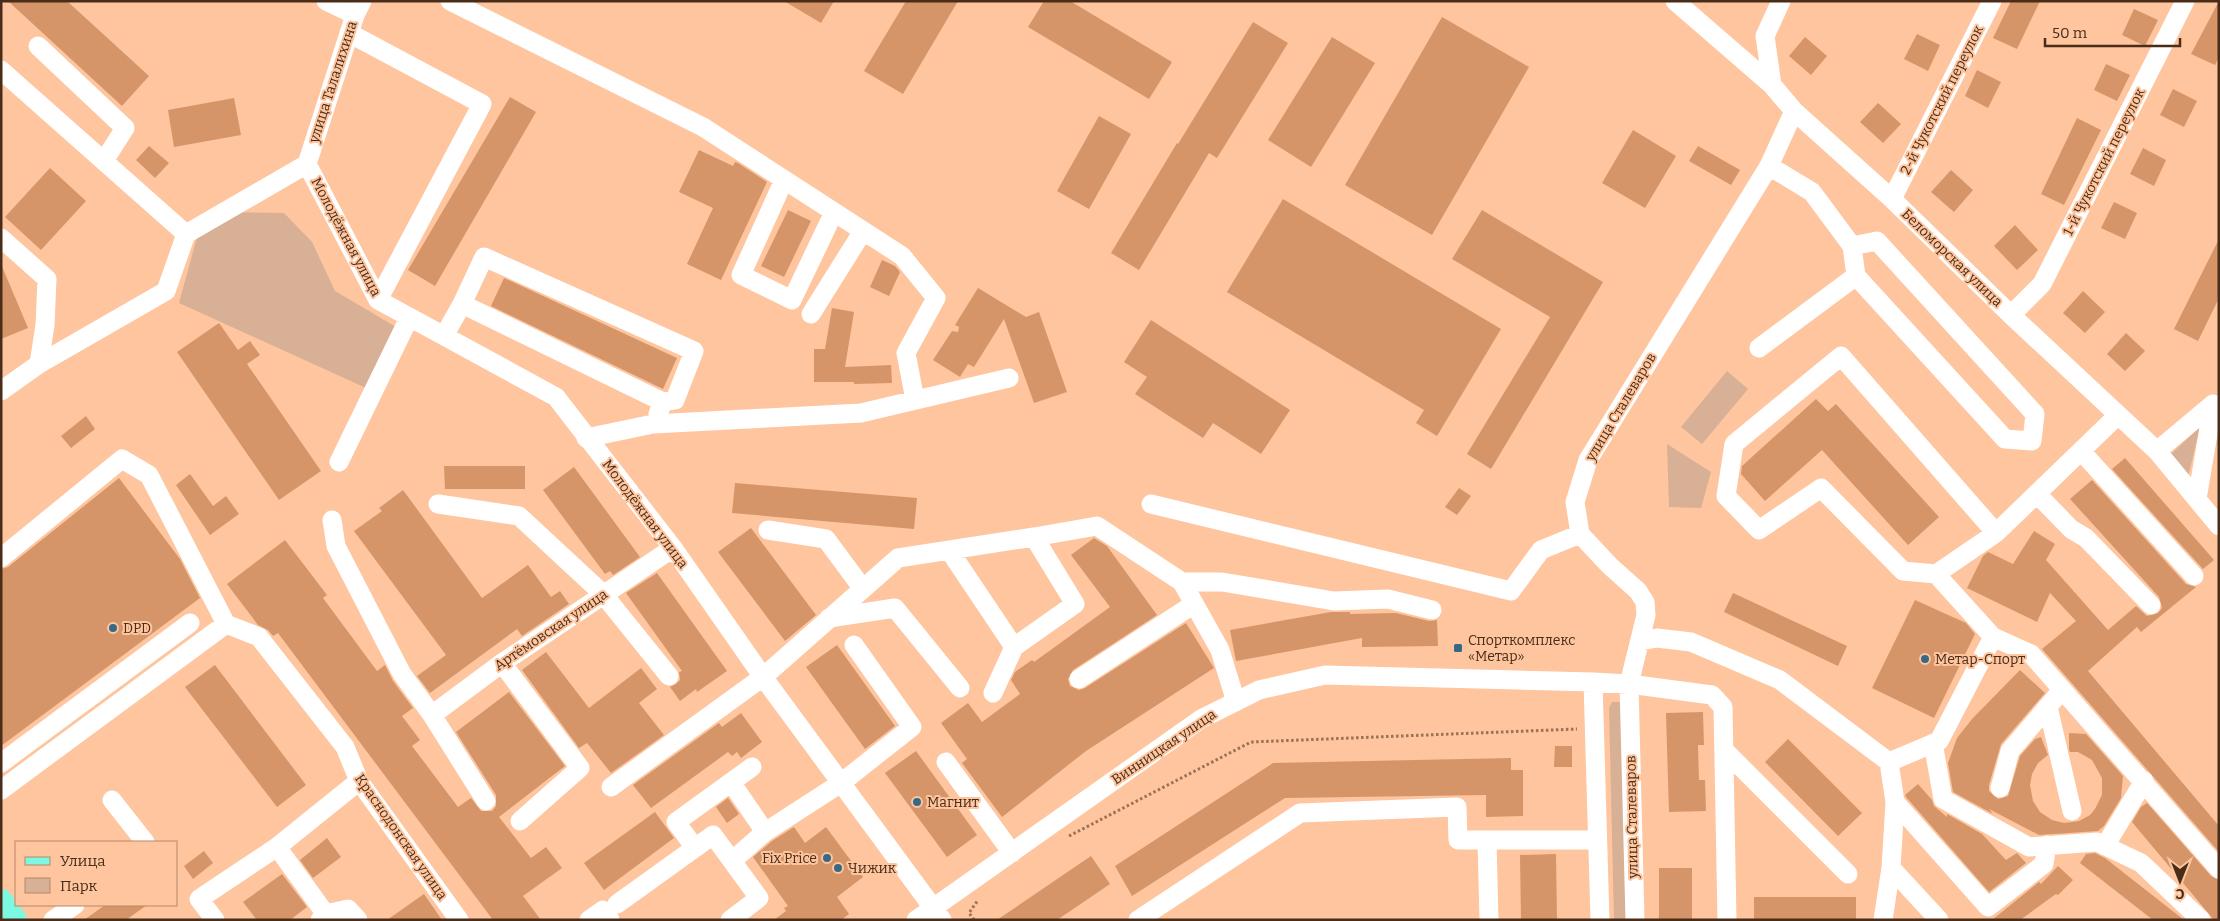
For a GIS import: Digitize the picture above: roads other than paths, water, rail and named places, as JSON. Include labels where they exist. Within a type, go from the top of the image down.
[{"type":"main road","points":[[1,901],[15,920]]},
{"type":"street","points":[[326,1],[355,17],[482,104],[378,300]]},
{"type":"street","points":[[450,1],[703,127],[902,256],[936,298],[906,353],[915,400]]},
{"type":"street","name":"Беломорская улица","points":[[1676,1],[1772,85],[1794,111],[1892,199],[2011,315],[2157,451],[2219,526]]},
{"type":"street","points":[[1772,85],[1765,36],[1781,1]]},
{"type":"street","name":"2-й Чукотский переулок","points":[[1892,199],[1992,1]]},
{"type":"street","name":"1-й Чукотский переулок","points":[[2011,315],[2042,284],[2185,1]]},
{"type":"street","name":"улица Талалихина","points":[[306,164],[355,17]]},
{"type":"street","points":[[38,46],[126,128],[104,161]]},
{"type":"street","points":[[1,70],[186,234]]},
{"type":"street","name":"улица Сталеваров","points":[[1635,920],[1629,684],[1646,615],[1645,602],[1638,591],[1610,566],[1580,534],[1574,502],[1588,460],[1769,166],[1794,111]]},
{"type":"street","points":[[1,391],[39,364],[166,291],[186,234],[306,164]]},
{"type":"street","name":"Молодёжная улица","points":[[306,164],[378,300],[556,397],[673,548],[763,677],[938,913]]},
{"type":"street","points":[[1769,166],[1812,192],[1852,246],[1856,276],[2005,439],[2032,441],[2035,414],[1877,241],[1852,246]]},
{"type":"street","points":[[784,180],[741,275],[792,300],[834,212]]},
{"type":"street","points":[[811,314],[864,231]]},
{"type":"street","points":[[1,238],[46,280],[45,325],[39,364]]},
{"type":"street","points":[[444,336],[462,304],[484,257],[694,351],[675,400],[662,402],[462,304]]},
{"type":"street","points":[[1759,348],[1856,276]]},
{"type":"street","points":[[339,462],[409,318]]},
{"type":"street","points":[[1996,533],[1841,356],[1734,444],[1726,496],[1759,530],[1821,488],[1903,571],[1936,574],[1996,533],[2118,415]]},
{"type":"street","points":[[586,438],[653,424],[861,413],[1009,378]]},
{"type":"street","points":[[2157,451],[2216,398]]},
{"type":"street","points":[[2197,499],[2216,398]]},
{"type":"street","points":[[653,424],[662,402]]},
{"type":"street","points":[[2081,451],[2194,576]]},
{"type":"street","points":[[1,558],[122,459],[149,476],[226,624],[1,790]]},
{"type":"street","points":[[2037,494],[2071,529],[2086,538],[2151,605]]},
{"type":"street","points":[[438,504],[519,516],[603,594],[669,676]]},
{"type":"street","points":[[1151,504],[1511,591],[1541,550],[1580,534]]},
{"type":"street","points":[[332,520],[336,546],[402,674],[432,715],[486,801]]},
{"type":"street","points":[[611,787],[763,677],[898,558],[1097,526],[1182,582],[1220,650],[1236,702]]},
{"type":"street","points":[[768,530],[826,539],[863,589]]},
{"type":"street","points":[[993,693],[1014,647],[1075,604],[1034,537]]},
{"type":"street","name":"Артёмовская улица","points":[[432,715],[502,663],[673,548]]},
{"type":"street","points":[[948,550],[1014,647]]},
{"type":"street","points":[[1936,574],[1992,637],[2031,654],[2219,869]]},
{"type":"street","points":[[1182,582],[1222,582],[1334,601],[1388,599],[1432,610]]},
{"type":"street","points":[[1079,679],[1194,604]]},
{"type":"street","points":[[829,618],[896,608],[960,688]]},
{"type":"street","points":[[1,764],[190,623]]},
{"type":"street","name":"Краснодонская улица","points":[[226,624],[258,637],[345,747],[359,781],[459,920]]},
{"type":"street","points":[[1889,762],[1939,741],[1992,637]]},
{"type":"street","points":[[1640,641],[1657,638],[1691,642],[1780,680],[1889,762],[1895,802],[1891,868],[1883,920]]},
{"type":"street","points":[[732,861],[765,832],[841,783],[912,727],[854,645]]},
{"type":"street","points":[[502,663],[580,768],[520,821]]},
{"type":"street","name":"Винницкая улица","points":[[916,920],[938,913],[1012,854],[1201,720],[1259,690],[1325,675],[1593,682],[1629,684],[1712,696],[1723,707],[1727,920]]},
{"type":"street","points":[[1593,682],[1600,920]]},
{"type":"street","points":[[2000,788],[2010,751],[2062,690]]},
{"type":"street","points":[[2048,707],[2072,811]]},
{"type":"street","points":[[1933,743],[1943,799],[2029,846],[2097,842],[2141,863],[2201,920]]},
{"type":"street","points":[[1724,750],[1848,874]]},
{"type":"street","points":[[946,762],[1012,854]]},
{"type":"street","points":[[695,848],[676,822],[752,767]]},
{"type":"street","points":[[215,920],[199,899],[277,846],[359,781]]},
{"type":"street","points":[[2105,846],[2144,781]]},
{"type":"street","points":[[731,782],[765,832]]},
{"type":"street","points":[[112,800],[144,841]]},
{"type":"street","points":[[1895,802],[1988,907],[2044,864],[2047,845]]},
{"type":"street","points":[[1138,920],[1300,813],[1457,807],[1458,840],[1598,840]]},
{"type":"street","points":[[589,920],[603,910],[613,912],[713,834],[759,898],[730,920]]},
{"type":"street","points":[[1487,840],[1489,920]]},
{"type":"street","points":[[277,846],[325,918],[348,910],[358,920]]},
{"type":"street","points":[[1891,868],[1939,920]]},
{"type":"street","points":[[53,920],[74,906]]},
{"type":"place","name":"DPD","points":[[113,628]]},
{"type":"place","name":"Спорткомплекс «Метар»","points":[[1458,648]]},
{"type":"place","name":"Метар-Спорт","points":[[1925,659]]},
{"type":"place","name":"Магнит","points":[[917,802]]},
{"type":"place","name":"Fix Price","points":[[827,858]]},
{"type":"place","name":"Чижик","points":[[838,868]]}]
